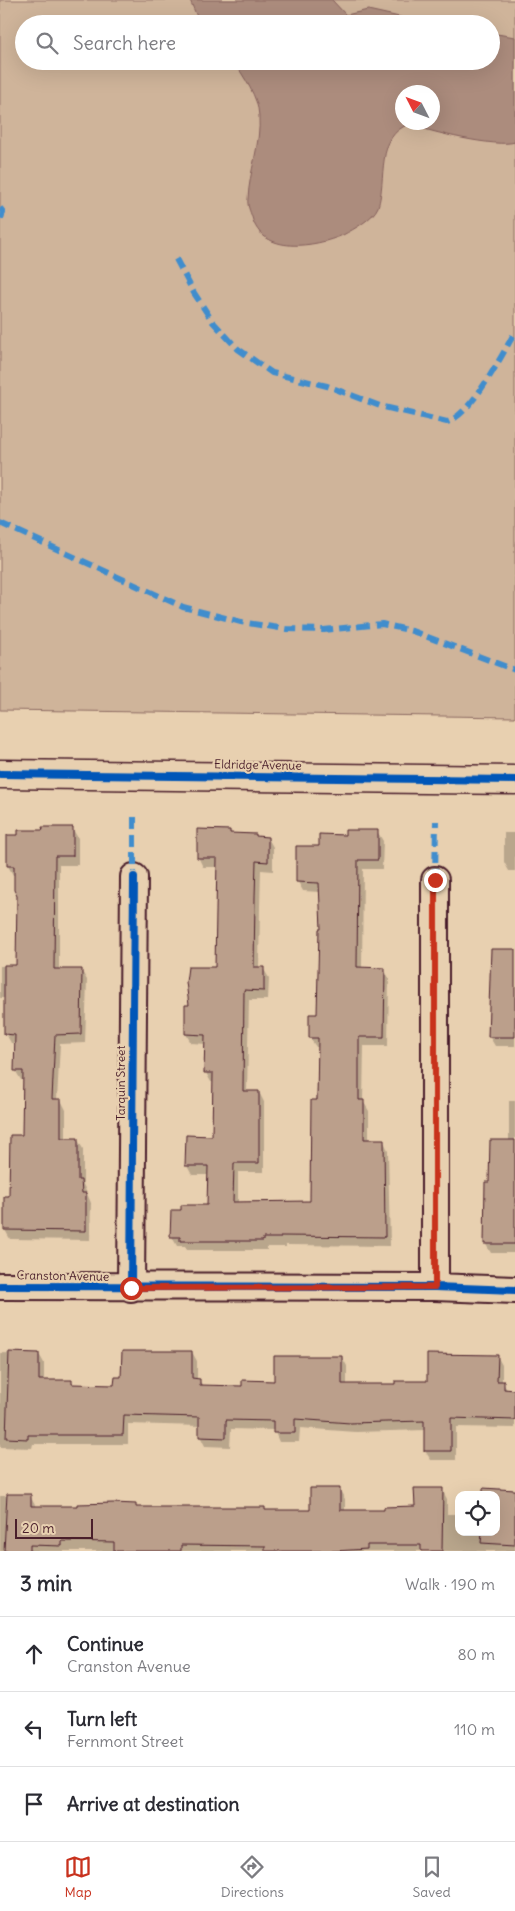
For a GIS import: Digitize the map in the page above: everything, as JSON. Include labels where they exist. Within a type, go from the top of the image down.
[{"type":"street","name":"Eldridge Avenue","points":[[0,774],[515,780]]},
{"type":"street","name":"Tarquin Street","points":[[131,1288],[134,878]]},
{"type":"street","points":[[435,880],[435,1287]]},
{"type":"street","name":"Cranston Avenue","points":[[0,1286],[131,1288],[435,1287],[515,1290]]},
{"type":"shaded area","points":[[0,0],[515,0],[515,717],[0,710]]},
{"type":"shaded area","points":[[190,0],[332,0],[346,15],[196,15]]},
{"type":"shaded area","points":[[368,10],[390,15],[346,15]]},
{"type":"shaded area","points":[[500,34],[515,37],[515,142],[494,143],[479,141],[429,130],[440,130],[440,85],[395,85],[395,130],[399,130],[392,138],[384,159],[381,196],[378,207],[372,216],[343,235],[318,243],[291,245],[278,243],[266,238],[258,229],[252,217],[248,201],[259,126],[256,101],[240,70],[500,70]]},
{"type":"building","points":[[42,827],[73,827],[73,856],[55,856],[54,969],[82,969],[81,1034],[55,1035],[52,1099],[61,1099],[61,1138],[78,1138],[78,1180],[81,1180],[82,1193],[86,1193],[86,1231],[4,1230],[4,1196],[9,1196],[10,1135],[22,1135],[23,1071],[14,1071],[15,1035],[4,1034],[4,965],[16,965],[17,896],[14,890],[14,866],[7,866],[7,835],[18,835],[18,830],[43,830]]},
{"type":"building","points":[[197,829],[230,830],[230,833],[256,834],[256,836],[268,837],[268,862],[256,861],[255,897],[254,967],[264,967],[264,991],[244,990],[243,1091],[259,1091],[259,1163],[234,1163],[233,1202],[310,1201],[311,1100],[317,1100],[318,1038],[309,1038],[309,1014],[317,1014],[319,929],[321,929],[319,883],[296,882],[296,846],[319,846],[319,834],[345,835],[345,830],[378,830],[378,860],[358,860],[357,967],[385,968],[384,1037],[359,1037],[359,1100],[364,1100],[364,1139],[384,1139],[385,1237],[281,1236],[281,1238],[263,1238],[263,1241],[180,1241],[180,1237],[170,1237],[171,1210],[181,1210],[181,1205],[207,1205],[208,1166],[185,1166],[186,1135],[212,1136],[213,1073],[204,1073],[205,1035],[185,1034],[185,1005],[189,1005],[186,982],[188,967],[215,967],[217,858],[197,858]]},
{"type":"building","points":[[491,949],[515,949],[515,1037],[488,1037]]},
{"type":"building","points":[[490,1140],[515,1140],[515,1244],[484,1244],[485,1182],[489,1182]]},
{"type":"building","points":[[122,1351],[192,1351],[192,1378],[200,1379],[200,1385],[242,1386],[242,1380],[274,1381],[274,1356],[342,1356],[342,1384],[395,1384],[395,1381],[427,1381],[427,1354],[498,1355],[497,1381],[504,1381],[504,1389],[515,1390],[515,1420],[451,1418],[451,1451],[424,1451],[424,1421],[350,1423],[295,1419],[295,1433],[273,1433],[273,1421],[226,1420],[226,1438],[199,1437],[199,1417],[124,1415],[123,1435],[28,1435],[28,1439],[6,1438],[9,1352],[39,1353],[39,1380],[72,1380],[72,1384],[114,1385],[115,1377],[121,1377]]},
{"type":"building","points":[[310,1488],[340,1488],[340,1510],[384,1510],[384,1507],[415,1506],[414,1488],[443,1488],[442,1551],[421,1551],[421,1545],[367,1545],[367,1549],[335,1551],[265,1551],[265,1546],[181,1545],[181,1551],[114,1551],[114,1542],[62,1541],[62,1546],[30,1545],[30,1551],[4,1551],[7,1494],[31,1494],[31,1506],[77,1506],[77,1504],[114,1503],[136,1504],[136,1507],[265,1507],[265,1510],[310,1510]]},
{"type":"building","points":[[483,1488],[515,1490],[515,1545],[481,1543],[482,1536],[500,1536],[500,1491],[483,1491]]},
{"type":"marked path","points":[[0,208],[3,212],[0,222]]},
{"type":"marked path","points":[[176,259],[194,293],[213,322],[238,349],[272,373],[327,386],[380,406],[447,422],[457,417],[486,383],[515,332]]},
{"type":"marked path","points":[[0,523],[183,607],[241,622],[286,629],[324,630],[382,624],[412,631],[515,670]]},
{"type":"marked path","points":[[134,817],[134,877]]},
{"type":"marked path","points":[[435,880],[436,821]]},
{"type":"cycle path","points":[[0,774],[515,780]]},
{"type":"cycle path","points":[[131,1288],[134,877]]},
{"type":"cycle path","points":[[0,1286],[435,1287],[515,1290]]},
{"type":"route","points":[[131,1288],[435,1287],[435,880]]}]
